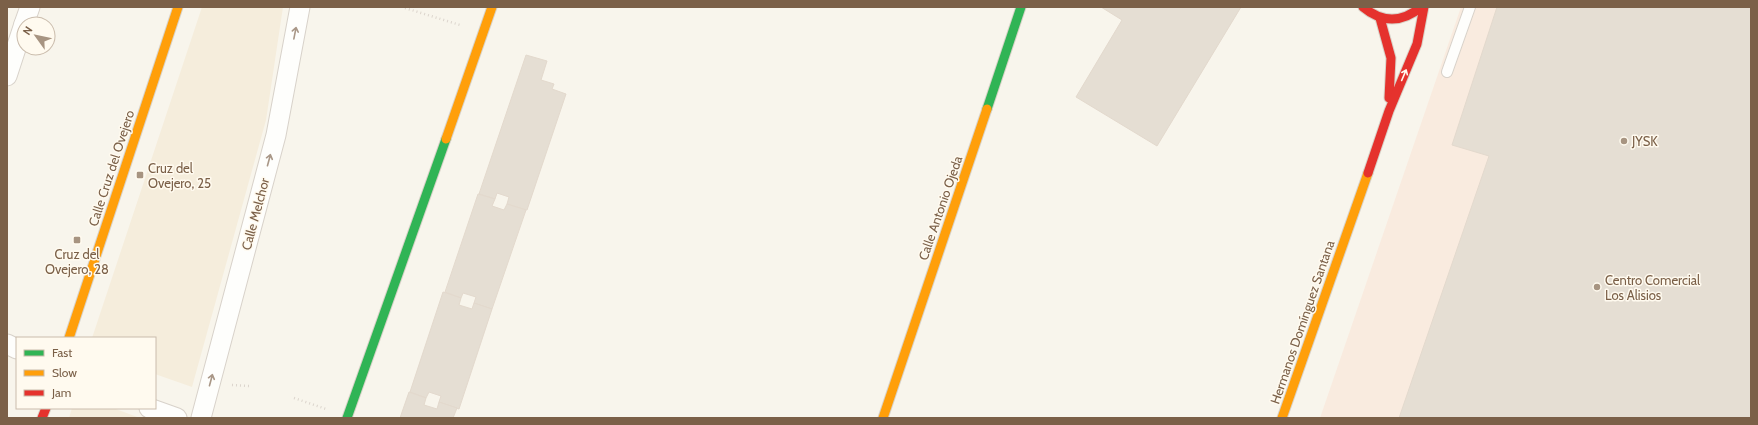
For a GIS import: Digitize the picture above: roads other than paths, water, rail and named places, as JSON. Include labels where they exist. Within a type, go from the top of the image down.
[{"type":"street","name":"Calle Cruz del Ovejero","points":[[69,337],[178,7]]},
{"type":"street","name":"Calle Melchor","points":[[201,418],[276,135],[300,7]]},
{"type":"street","points":[[346,418],[492,7]]},
{"type":"street","name":"Calle Antonio Ojeda","points":[[883,418],[1021,7]]},
{"type":"street","points":[[1363,7],[1368,12],[1380,18],[1393,20],[1405,18],[1423,7]]},
{"type":"street","points":[[1389,111],[1417,44],[1423,7]]},
{"type":"street","points":[[1380,18],[1391,58],[1389,111]]},
{"type":"street","points":[[7,76],[16,48]]},
{"type":"street","name":"Hermanos Domínguez Santana","points":[[1282,418],[1389,111]]},
{"type":"street","points":[[7,344],[16,348]]},
{"type":"street","points":[[152,409],[177,418]]},
{"type":"lane","points":[[1447,72],[1470,7]]},
{"type":"place","name":"JYSK","points":[[1624,141]]},
{"type":"place","name":"Cruz del Ovejero, 25","points":[[140,175]]},
{"type":"place","name":"Cruz del Ovejero, 28","points":[[77,240]]},
{"type":"place","name":"Centro Comercial Los Alisios","points":[[1597,287]]}]
